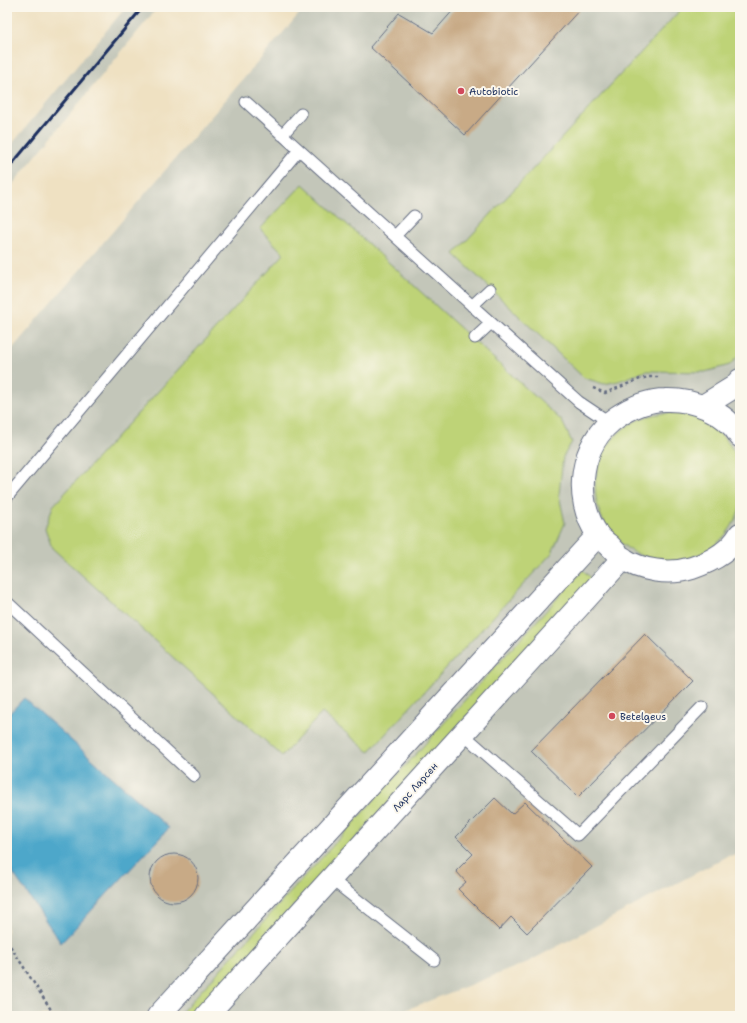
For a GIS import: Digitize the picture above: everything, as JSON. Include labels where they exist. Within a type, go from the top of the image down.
[{"type":"street","points":[[703,406],[734,387],[740,380]]},
{"type":"street","points":[[740,434],[723,418],[703,406],[679,399],[654,400],[630,408],[609,422],[596,438],[587,457],[582,477],[583,497],[588,517],[598,535],[623,558],[642,567],[663,572],[685,570],[705,564],[723,553],[740,534]]},
{"type":"street","points":[[158,1016],[598,535]]},
{"type":"street","name":"Ларс Ларсен","points":[[206,1016],[623,558]]},
{"type":"lane","points":[[246,102],[579,402],[609,422]]},
{"type":"lane","points":[[282,135],[301,114]]},
{"type":"lane","points":[[7,497],[299,150]]},
{"type":"lane","points":[[395,236],[414,216]]},
{"type":"lane","points":[[472,306],[490,289]]},
{"type":"lane","points":[[475,338],[491,323]]},
{"type":"lane","points":[[7,602],[194,776]]},
{"type":"lane","points":[[463,734],[578,836],[702,707]]},
{"type":"lane","points":[[331,879],[434,960]]},
{"type":"path","points":[[7,941],[55,1016]]},
{"type":"shaded area","points":[[126,7],[158,7],[7,191],[7,150]]},
{"type":"shaded area","points":[[305,7],[740,7],[740,854],[728,856],[526,963],[390,1016],[7,1016],[7,355]]},
{"type":"green space","points":[[683,7],[740,7],[740,354],[730,365],[705,372],[646,371],[619,381],[604,384],[584,378],[454,254]]},
{"type":"green space","points":[[303,184],[562,421],[572,442],[563,457],[559,495],[565,523],[552,553],[369,752],[322,713],[282,756],[52,548],[45,528],[53,506],[284,254],[260,229]]},
{"type":"green space","points":[[669,413],[690,416],[704,422],[716,430],[726,440],[734,452],[740,466],[743,487],[740,508],[734,522],[726,534],[716,544],[704,552],[690,558],[669,561],[648,558],[634,552],[622,544],[612,534],[604,522],[598,508],[595,487],[598,466],[604,452],[612,440],[622,430],[634,422],[648,416]]},
{"type":"green space","points":[[583,570],[592,579],[194,1016],[178,1016]]},
{"type":"water","points":[[24,698],[169,828],[61,943],[7,864],[7,716]]},
{"type":"building","name":"Autobiotic","points":[[456,7],[582,7],[465,135],[370,47],[399,13],[433,33]]},
{"type":"building","name":"Betelgeus","points":[[645,634],[693,681],[578,797],[531,751]]},
{"type":"building","points":[[495,798],[512,814],[525,802],[592,867],[527,933],[511,917],[499,930],[458,889],[466,882],[456,871],[473,854],[456,837]]},
{"type":"building","points":[[169,854],[179,854],[191,861],[198,873],[198,883],[191,895],[179,902],[169,902],[161,898],[154,891],[150,883],[150,873],[154,865],[161,858]]},
{"type":"railway","points":[[7,170],[143,7]]},
{"type":"place","name":"Autobiotic","points":[[461,91]]},
{"type":"place","name":"Betelgeus","points":[[612,716]]}]
